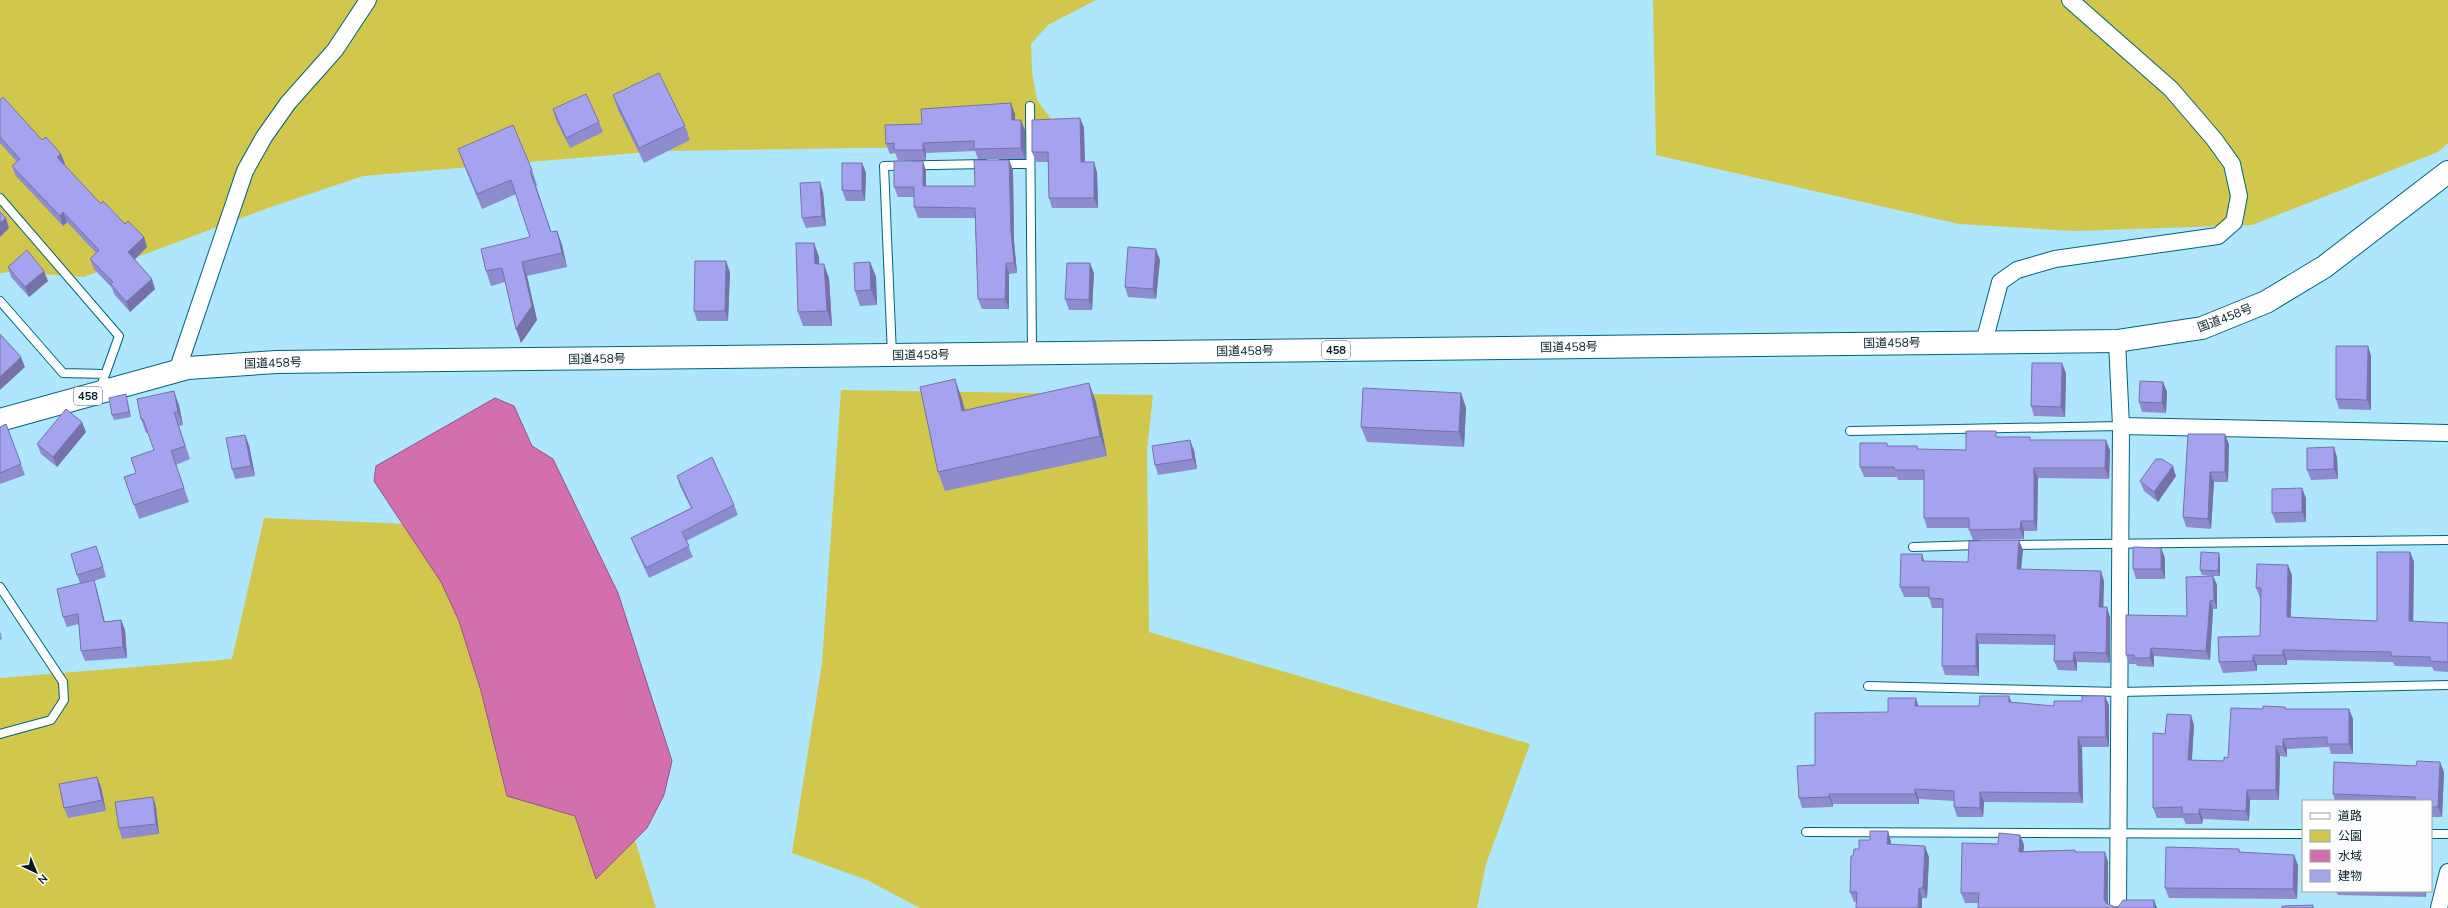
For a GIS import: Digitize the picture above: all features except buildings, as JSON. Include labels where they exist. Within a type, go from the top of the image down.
[{"type":"highway","name":"国道458号","points":[[0,420],[102,384],[188,368],[276,362],[2117,341],[2202,328],[2266,302],[2324,267],[2448,172]]},
{"type":"street","points":[[177,371],[245,171],[264,137],[280,115],[335,50],[368,0]]},
{"type":"street","points":[[1984,342],[2000,282],[2017,270],[2055,259],[2218,236],[2234,222],[2239,196],[2232,164],[2214,138],[2171,89],[2070,0]]},
{"type":"street","points":[[2117,341],[2121,426],[2118,908]]},
{"type":"street","points":[[2121,426],[2448,433]]},
{"type":"street","points":[[2439,908],[2448,872]]},
{"type":"lane","points":[[1030,106],[1032,354]]},
{"type":"lane","points":[[892,355],[884,166],[1030,164]]},
{"type":"lane","points":[[0,198],[119,336],[102,384],[63,373],[0,301]]},
{"type":"lane","points":[[1850,431],[2121,426]]},
{"type":"lane","points":[[2001,545],[2121,542],[2448,540]]},
{"type":"lane","points":[[1913,547],[1985,545]]},
{"type":"lane","points":[[0,587],[63,682],[64,700],[51,720],[0,734]]},
{"type":"lane","points":[[1868,686],[2120,692],[2448,685]]},
{"type":"lane","points":[[1806,832],[2302,834]]},
{"type":"lane","points":[[2432,834],[2448,834]]},
{"type":"green space","points":[[0,0],[1096,0],[1048,25],[1031,44],[1032,72],[1037,100],[1070,145],[661,151],[363,176],[268,208],[84,277],[11,272],[0,273]]},
{"type":"green space","points":[[1653,0],[2448,0],[2448,143],[2438,152],[2252,225],[2075,231],[1959,224],[1656,155]]},
{"type":"green space","points":[[841,390],[1153,395],[1147,451],[1149,632],[1530,744],[1486,864],[1477,908],[920,908],[867,880],[792,853],[822,663]]},
{"type":"green space","points":[[264,518],[538,529],[656,908],[0,908],[0,678],[232,659]]},
{"type":"water","points":[[495,398],[514,406],[532,446],[553,459],[618,593],[672,761],[664,795],[647,828],[596,879],[575,816],[507,796],[481,691],[459,621],[441,582],[374,481],[376,466]]}]
